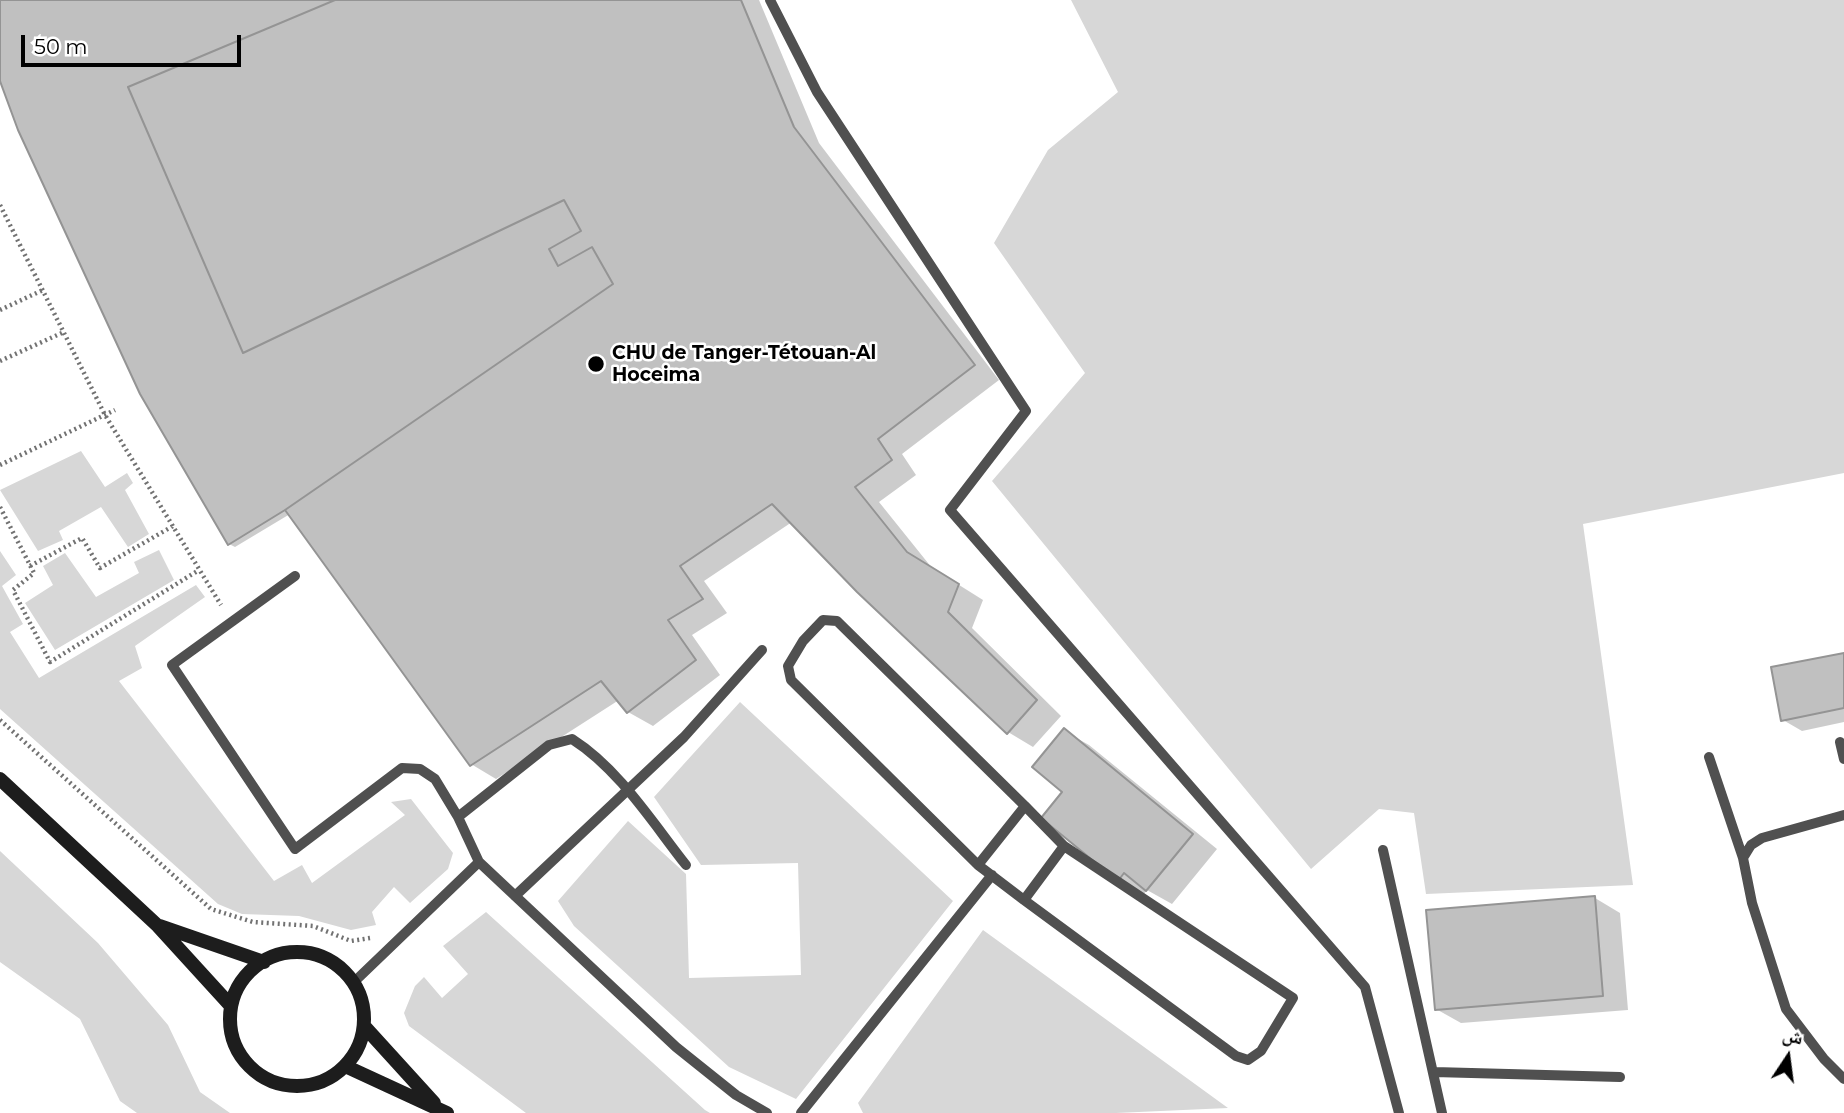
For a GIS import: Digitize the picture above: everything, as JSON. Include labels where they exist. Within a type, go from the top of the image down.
[{"type":"street","points":[[0,779],[158,926],[231,1006]]},
{"type":"street","points":[[158,926],[264,962]]},
{"type":"street","points":[[295,952],[317,955],[338,965],[354,982],[363,1003],[365,1026],[359,1048],[345,1066],[328,1077],[308,1086],[286,1085],[266,1079],[249,1066],[236,1048],[230,1027],[231,1006],[238,985],[253,968],[272,957],[295,952]]},
{"type":"street","points":[[365,1026],[442,1110]]},
{"type":"street","points":[[345,1066],[442,1110]]},
{"type":"lane","points":[[770,0],[817,92],[1026,411],[950,510],[1365,987],[1399,1113]]},
{"type":"lane","points":[[295,576],[172,665],[295,849],[402,768],[420,769],[435,779],[458,817],[479,862],[676,1047],[736,1095],[767,1113]]},
{"type":"lane","points":[[823,620],[837,621],[1025,806],[1064,846],[1293,998],[1261,1051],[1248,1060],[1236,1056],[978,865],[791,680],[788,666],[803,641],[823,620]]},
{"type":"lane","points":[[515,896],[684,737],[762,650]]},
{"type":"lane","points":[[458,817],[549,745],[572,739],[592,752],[628,791],[686,865]]},
{"type":"lane","points":[[1840,742],[1844,759]]},
{"type":"lane","points":[[1709,757],[1743,858],[1752,903],[1786,1009],[1824,1059],[1844,1079]]},
{"type":"lane","points":[[978,865],[1025,806]]},
{"type":"lane","points":[[1743,858],[1751,845],[1762,838],[1844,814]]},
{"type":"lane","points":[[1024,900],[1064,846]]},
{"type":"lane","points":[[1383,850],[1442,1113]]},
{"type":"lane","points":[[354,982],[479,862]]},
{"type":"lane","points":[[801,1113],[992,875]]},
{"type":"lane","points":[[1434,1072],[1620,1077]]},
{"type":"path","points":[[0,205],[105,415],[231,622]]},
{"type":"path","points":[[0,310],[43,290]]},
{"type":"path","points":[[0,361],[64,332]]},
{"type":"path","points":[[0,465],[115,410]]},
{"type":"path","points":[[0,507],[34,573],[13,590],[50,662],[199,570]]},
{"type":"path","points":[[30,566],[82,538],[100,568],[173,526]]},
{"type":"path","points":[[0,720],[211,909],[253,922],[313,926],[351,941],[404,934]]},
{"type":"shaded area","points":[[1071,0],[1844,0],[1844,473],[1583,524],[1633,885],[1426,894],[1414,813],[1379,809],[1311,869],[992,481],[1085,373],[994,243],[1048,150],[1118,92]]},
{"type":"shaded area","points":[[81,451],[105,487],[127,473],[133,483],[125,490],[149,534],[128,547],[101,507],[59,531],[63,540],[38,551],[0,490]]},
{"type":"shaded area","points":[[159,550],[174,580],[55,650],[25,603],[53,585],[43,566],[65,553],[96,597],[139,573],[134,562]]},
{"type":"shaded area","points":[[0,551],[16,575],[2,586],[23,624],[10,632],[39,678],[196,585],[205,597],[135,646],[142,668],[119,681],[274,881],[302,865],[312,883],[405,815],[391,802],[411,799],[453,853],[448,869],[410,903],[394,887],[372,912],[376,925],[351,930],[299,916],[242,914],[218,904],[0,709]]},
{"type":"shaded area","points":[[740,702],[953,901],[796,1099],[729,1067],[574,926],[558,901],[628,821],[686,874],[689,978],[801,975],[798,863],[701,865],[654,797]]},
{"type":"shaded area","points":[[0,851],[98,943],[168,1025],[200,1092],[230,1113],[137,1113],[120,1101],[80,1019],[0,962]]},
{"type":"shaded area","points":[[486,912],[710,1113],[526,1113],[409,1026],[404,1013],[415,986],[424,977],[442,998],[468,974],[443,946]]},
{"type":"shaded area","points":[[983,930],[1228,1108],[1116,1113],[863,1113],[858,1103]]},
{"type":"building","points":[[0,0],[335,0],[128,87],[243,353],[564,200],[581,231],[549,249],[558,266],[592,247],[613,284],[285,510],[228,545],[140,394],[18,130],[0,81]]},
{"type":"building","points":[[335,0],[741,0],[794,127],[975,365],[878,439],[892,460],[855,487],[907,552],[959,584],[948,612],[1037,700],[1007,734],[857,592],[772,504],[680,566],[703,599],[668,620],[696,660],[627,713],[601,681],[470,766],[285,510],[613,284],[592,247],[558,266],[549,249],[581,231],[564,200],[243,353],[128,87]]},
{"type":"building","points":[[1844,653],[1844,708],[1781,721],[1771,667]]},
{"type":"building","points":[[1064,728],[1193,834],[1146,891],[1124,873],[1118,881],[1041,818],[1062,792],[1032,767]]},
{"type":"building","points":[[1595,896],[1603,996],[1435,1010],[1426,910]]},
{"type":"place","name":"CHU de Tanger-Tétouan-Al Hoceima","points":[[596,364]]}]
